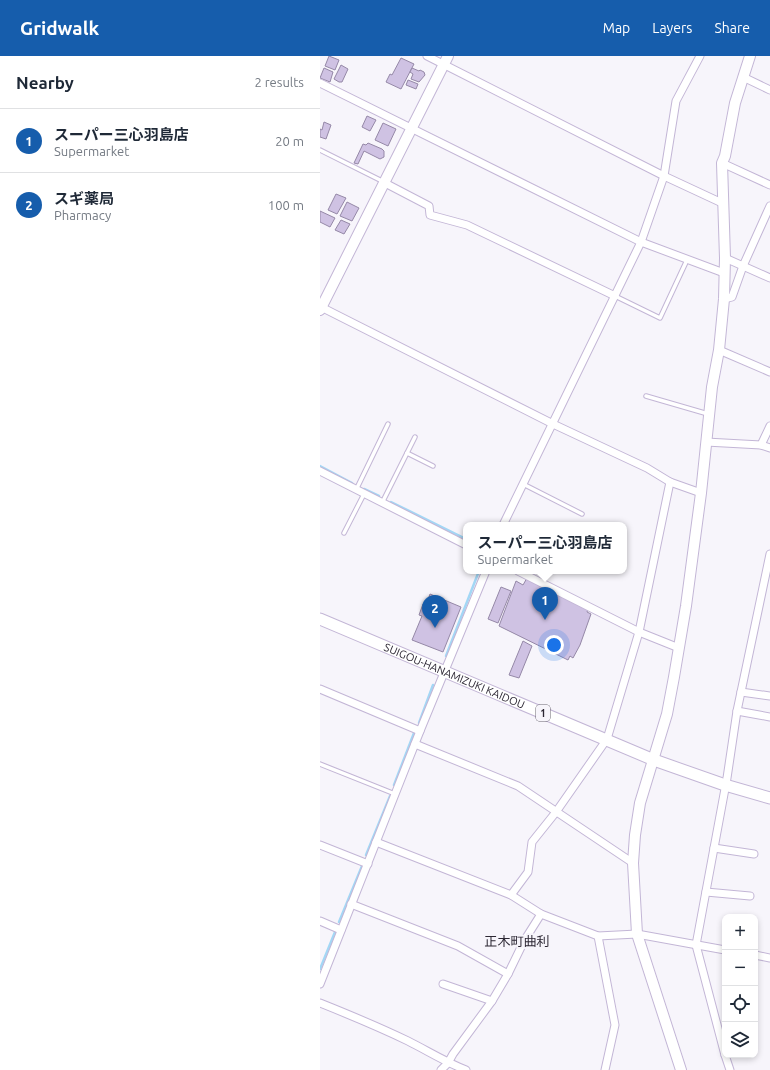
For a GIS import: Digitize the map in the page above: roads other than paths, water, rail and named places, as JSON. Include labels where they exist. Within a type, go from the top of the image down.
[{"type":"main road","name":"SUIGOU-HANAMIZUKI KAIDOU","points":[[320,619],[654,760],[725,785],[770,798]]},
{"type":"street","points":[[427,56],[446,60],[664,176],[722,204]]},
{"type":"street","points":[[504,522],[641,242],[664,176],[676,101],[700,56]]},
{"type":"street","points":[[681,1070],[638,934],[633,862],[635,835],[640,804],[667,714],[679,648],[701,493],[709,414],[719,350],[724,299],[725,258],[722,204],[722,163],[725,156],[734,103],[750,56]]},
{"type":"street","points":[[446,60],[320,308],[552,424],[647,468],[670,482],[701,493]]},
{"type":"street","points":[[743,77],[770,90]]},
{"type":"street","points":[[320,83],[641,242],[724,273]]},
{"type":"street","points":[[722,163],[770,185]]},
{"type":"street","points":[[383,182],[429,206],[430,215],[467,225],[615,296]]},
{"type":"street","points":[[724,299],[732,297],[743,266],[770,206]]},
{"type":"street","points":[[725,258],[770,278]]},
{"type":"street","points":[[719,350],[770,372]]},
{"type":"street","points":[[761,445],[770,426]]},
{"type":"street","points":[[706,442],[761,445],[770,448]]},
{"type":"street","points":[[320,471],[463,543]]},
{"type":"street","points":[[511,895],[528,872],[532,842],[556,812],[607,739],[639,632],[670,482]]},
{"type":"street","points":[[722,1044],[696,946],[737,711],[770,554]]},
{"type":"street","points":[[320,984],[420,731],[485,574]]},
{"type":"street","points":[[524,574],[639,632],[679,648]]},
{"type":"street","points":[[320,689],[420,731]]},
{"type":"street","points":[[741,692],[770,696]]},
{"type":"street","points":[[737,711],[770,718]]},
{"type":"street","points":[[415,744],[518,786],[633,862]]},
{"type":"street","points":[[376,842],[511,895],[541,914],[598,936],[638,934],[696,946],[722,950]]},
{"type":"street","points":[[320,844],[368,864]]},
{"type":"street","points":[[714,848],[754,854]]},
{"type":"street","points":[[706,892],[750,896]]},
{"type":"street","points":[[351,904],[458,946],[508,974]]},
{"type":"street","points":[[441,1070],[448,1063],[492,1001],[508,974],[524,941],[541,914]]},
{"type":"street","points":[[320,921],[341,930]]},
{"type":"street","points":[[598,936],[614,1025],[605,1070]]},
{"type":"street","points":[[758,956],[770,958]]},
{"type":"street","points":[[443,984],[492,1001]]},
{"type":"street","points":[[320,1002],[379,1027],[448,1063],[466,1070]]},
{"type":"street","points":[[726,1058],[730,1070]]},
{"type":"lane","points":[[320,150],[383,182]]},
{"type":"lane","points":[[615,296],[660,318],[688,260]]},
{"type":"lane","points":[[646,396],[709,414]]},
{"type":"lane","points":[[356,490],[388,424]]},
{"type":"lane","points":[[382,503],[415,438]]},
{"type":"lane","points":[[407,453],[433,466]]},
{"type":"lane","points":[[523,484],[582,514]]},
{"type":"lane","points":[[344,533],[364,494]]},
{"type":"lane","points":[[320,764],[395,794]]},
{"type":"waterway","points":[[320,466],[352,483]]},
{"type":"waterway","points":[[364,489],[379,496]]},
{"type":"waterway","points":[[391,502],[463,538]]},
{"type":"waterway","points":[[446,656],[478,574]]},
{"type":"waterway","points":[[419,723],[433,685]]},
{"type":"waterway","points":[[394,785],[414,733]]},
{"type":"waterway","points":[[366,855],[390,796]]},
{"type":"waterway","points":[[339,922],[362,866]]},
{"type":"waterway","points":[[320,969],[335,932]]},
{"type":"place","name":"スーパー三心羽島店","points":[[545,620]]},
{"type":"place","name":"スギ薬局","points":[[435,628]]},
{"type":"district","name":"正木町曲利","points":[[517,941]]}]
